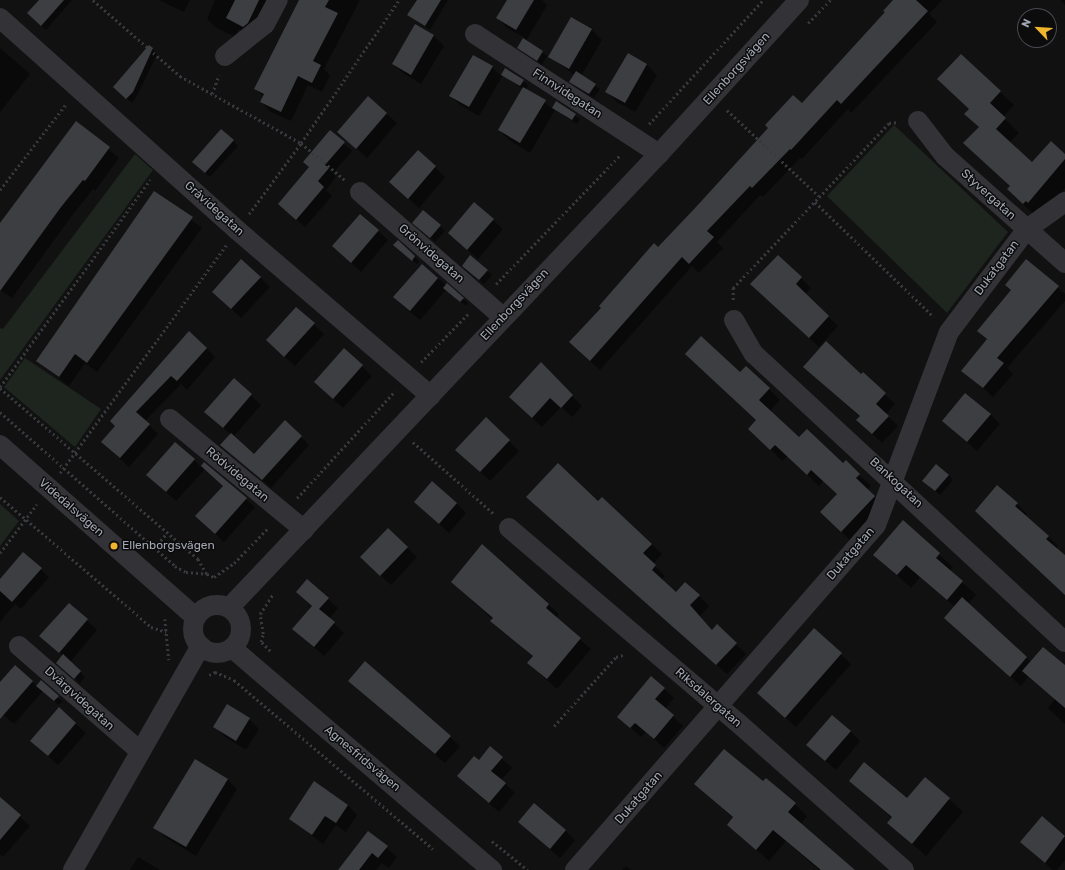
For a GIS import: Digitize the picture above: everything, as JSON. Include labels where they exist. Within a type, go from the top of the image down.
[{"type":"street","points":[[225,56],[265,24],[278,0]]},
{"type":"street","name":"Ellenborgsvägen","points":[[229,608],[431,396],[503,316],[659,154],[799,0]]},
{"type":"street","name":"Gråvidegatan","points":[[0,18],[163,162],[237,230],[431,396]]},
{"type":"street","name":"Finnvidegatan","points":[[475,34],[659,154]]},
{"type":"street","name":"Styvergatan","points":[[918,121],[945,156],[1065,262]]},
{"type":"street","name":"Grönvidegatan","points":[[360,192],[503,316]]},
{"type":"street","name":"Dukatgatan","points":[[575,870],[876,525],[894,481],[949,332],[1027,229],[1065,202]]},
{"type":"street","name":"Bankogatan","points":[[734,320],[754,354],[894,481],[1065,642]]},
{"type":"street","name":"Rödvidegatan","points":[[170,419],[304,530]]},
{"type":"street","name":"Videdalsvägen","points":[[0,445],[196,618]]},
{"type":"street","name":"Riksdalergatan","points":[[509,528],[718,707],[904,870]]},
{"type":"street","points":[[210,606],[229,608],[238,618],[241,632],[232,648],[214,653],[201,646],[195,637],[193,627],[196,618],[210,606]]},
{"type":"street","name":"Dvärgvidegatan","points":[[19,646],[140,750]]},
{"type":"street","points":[[73,870],[140,750],[201,646]]},
{"type":"street","name":"Agnesfridsvägen","points":[[232,648],[492,870]]},
{"type":"path","points":[[93,0],[180,76],[301,143],[360,192]]},
{"type":"path","points":[[0,553],[49,489],[301,143],[399,0]]},
{"type":"path","points":[[0,190],[79,87]]},
{"type":"path","points":[[727,110],[820,196]]},
{"type":"path","points":[[734,320],[733,288],[889,123],[918,121]]},
{"type":"path","points":[[163,162],[0,388],[198,559],[207,574]]},
{"type":"path","points":[[815,202],[949,332]]},
{"type":"path","points":[[0,412],[154,548],[186,572],[207,574],[214,577]]},
{"type":"path","points":[[400,429],[509,528]]},
{"type":"path","points":[[0,497],[151,627],[166,632]]},
{"type":"path","points":[[154,548],[167,533]]},
{"type":"path","points":[[260,614],[263,634],[261,642],[276,656]]},
{"type":"path","points":[[554,726],[616,657],[629,653],[641,641]]},
{"type":"path","points":[[215,672],[234,680],[440,855]]},
{"type":"shaded area","points":[[894,125],[1008,232],[947,313],[827,196]]},
{"type":"shaded area","points":[[135,154],[153,170],[0,380],[0,328],[3,329]]},
{"type":"shaded area","points":[[25,358],[101,409],[75,447],[4,387]]},
{"type":"shaded area","points":[[0,504],[19,521],[0,546]]},
{"type":"building","points":[[39,0],[64,0],[41,26],[27,13]]},
{"type":"building","points":[[235,0],[259,0],[248,23],[243,27],[226,18]]},
{"type":"building","points":[[299,0],[329,0],[325,7],[338,13],[313,61],[321,65],[312,83],[298,76],[281,112],[260,102],[264,94],[254,89]]},
{"type":"building","points":[[417,0],[441,0],[425,26],[407,15]]},
{"type":"building","points":[[507,0],[534,0],[516,30],[496,18]]},
{"type":"building","points":[[893,0],[916,0],[928,11],[841,104],[837,100],[791,150],[790,149],[752,188],[750,186],[707,231],[714,237],[689,264],[682,257],[590,361],[569,342],[601,308],[599,306],[654,243],[658,247],[696,207],[768,128],[765,125],[793,95],[802,103],[885,12],[883,11]]},
{"type":"building","points":[[571,17],[592,29],[569,69],[548,57]]},
{"type":"building","points":[[415,24],[434,35],[411,75],[392,64]]},
{"type":"building","points":[[523,38],[543,51],[537,61],[517,48]]},
{"type":"building","points":[[149,45],[153,48],[133,92],[126,99],[113,87]]},
{"type":"building","points":[[628,53],[647,64],[625,103],[605,92]]},
{"type":"building","points":[[961,54],[1001,91],[990,103],[1006,118],[996,129],[1032,162],[1051,141],[1065,154],[1065,159],[1028,203],[1026,201],[1023,204],[1007,189],[1010,186],[963,143],[979,127],[964,114],[969,109],[937,79]]},
{"type":"building","points":[[473,55],[493,66],[469,107],[449,96]]},
{"type":"building","points":[[505,68],[524,80],[520,86],[501,75]]},
{"type":"building","points":[[576,71],[596,84],[589,94],[569,82]]},
{"type":"building","points":[[523,87],[546,100],[520,143],[498,130]]},
{"type":"building","points":[[368,96],[387,113],[356,149],[337,132]]},
{"type":"building","points":[[556,101],[576,114],[572,120],[552,108]]},
{"type":"building","points":[[76,121],[110,147],[85,181],[83,180],[61,207],[0,291],[0,223]]},
{"type":"building","points":[[221,129],[234,140],[205,173],[192,162]]},
{"type":"building","points":[[330,130],[345,142],[325,165],[329,168],[318,181],[324,187],[296,220],[278,204],[309,167],[303,162]]},
{"type":"building","points":[[418,150],[436,166],[408,199],[389,182]]},
{"type":"building","points":[[154,191],[193,217],[87,363],[75,354],[59,377],[36,361]]},
{"type":"building","points":[[474,202],[494,219],[467,250],[448,233]]},
{"type":"building","points":[[423,210],[441,225],[430,238],[412,223]]},
{"type":"building","points":[[360,214],[379,230],[351,263],[332,246]]},
{"type":"building","points":[[398,240],[415,256],[412,261],[393,245]]},
{"type":"building","points":[[470,255],[488,270],[479,280],[462,266]]},
{"type":"building","points":[[778,255],[802,277],[796,284],[829,316],[809,338],[750,284]]},
{"type":"building","points":[[241,259],[261,277],[231,309],[212,292]]},
{"type":"building","points":[[1026,259],[1059,286],[997,358],[1004,363],[983,388],[961,371],[987,339],[977,331],[1011,290],[1005,285]]},
{"type":"building","points":[[422,264],[438,278],[410,311],[393,297]]},
{"type":"building","points":[[447,283],[464,298],[460,302],[443,288]]},
{"type":"building","points":[[296,307],[315,323],[284,357],[266,340]]},
{"type":"building","points":[[189,331],[207,348],[177,381],[171,376],[136,412],[150,424],[120,458],[101,442],[115,426],[110,421]]},
{"type":"building","points":[[701,336],[740,372],[746,366],[770,388],[759,400],[799,437],[807,429],[843,463],[846,460],[860,474],[856,478],[875,496],[841,532],[820,512],[837,494],[811,470],[807,475],[775,445],[770,450],[748,429],[756,420],[685,354]]},
{"type":"building","points":[[826,341],[861,374],[863,372],[886,393],[876,404],[889,416],[872,434],[856,420],[860,416],[803,367]]},
{"type":"building","points":[[344,348],[363,365],[333,399],[314,382]]},
{"type":"building","points":[[541,362],[573,395],[561,408],[550,398],[532,418],[509,397]]},
{"type":"building","points":[[234,378],[252,394],[223,428],[204,412]]},
{"type":"building","points":[[965,393],[991,414],[967,442],[942,421]]},
{"type":"building","points":[[486,417],[510,440],[480,472],[455,450]]},
{"type":"building","points":[[285,420],[302,436],[262,480],[220,445],[231,433],[254,454]]},
{"type":"building","points":[[175,442],[195,459],[166,492],[146,475]]},
{"type":"building","points":[[204,462],[247,498],[215,534],[195,516],[223,486],[201,466]]},
{"type":"building","points":[[558,463],[598,501],[602,497],[652,544],[643,553],[656,565],[652,570],[676,592],[685,582],[700,595],[690,605],[712,630],[717,624],[737,643],[716,665],[526,497]]},
{"type":"building","points":[[936,464],[949,475],[935,491],[922,481]]},
{"type":"building","points":[[432,481],[457,503],[439,524],[414,502]]},
{"type":"building","points":[[997,485],[1018,503],[1015,506],[1049,536],[1046,539],[1065,555],[1065,595],[975,511]]},
{"type":"building","points":[[903,520],[940,553],[936,558],[963,581],[947,600],[906,565],[897,575],[873,555]]},
{"type":"building","points":[[388,528],[408,547],[380,576],[360,557]]},
{"type":"building","points":[[482,544],[549,604],[546,608],[581,638],[547,679],[527,663],[533,656],[490,621],[493,618],[451,582]]},
{"type":"building","points":[[23,552],[42,568],[12,602],[0,591],[0,579]]},
{"type":"building","points":[[307,579],[329,598],[319,609],[335,622],[314,647],[292,629],[312,606],[296,592]]},
{"type":"building","points":[[962,597],[1027,657],[1010,677],[944,618]]},
{"type":"building","points":[[69,603],[88,619],[59,653],[39,636]]},
{"type":"building","points":[[814,628],[842,653],[785,718],[757,693]]},
{"type":"building","points":[[1043,647],[1065,665],[1065,708],[1022,671]]},
{"type":"building","points":[[63,654],[81,671],[74,679],[56,663]]},
{"type":"building","points":[[365,661],[451,736],[435,754],[348,681]]},
{"type":"building","points":[[15,665],[33,681],[0,719],[0,682]]},
{"type":"building","points":[[651,676],[665,688],[655,699],[674,715],[654,739],[635,723],[630,728],[617,717]]},
{"type":"building","points":[[41,680],[59,696],[54,701],[36,686]]},
{"type":"building","points":[[227,704],[250,718],[236,741],[213,727]]},
{"type":"building","points":[[59,707],[76,723],[48,756],[30,741]]},
{"type":"building","points":[[832,715],[851,731],[825,761],[806,745]]},
{"type":"building","points":[[490,746],[503,757],[491,771],[506,783],[489,803],[457,776],[474,756],[479,760]]},
{"type":"building","points":[[724,749],[763,781],[766,778],[796,803],[788,812],[855,870],[821,870],[773,830],[756,850],[727,825],[733,817],[694,784]]},
{"type":"building","points":[[195,759],[228,779],[186,847],[153,828]]},
{"type":"building","points":[[864,762],[907,798],[925,777],[950,798],[912,844],[887,823],[892,817],[849,781]]},
{"type":"building","points":[[314,781],[348,805],[336,823],[325,816],[312,835],[289,819]]},
{"type":"building","points":[[0,797],[21,815],[0,840]]},
{"type":"building","points":[[534,803],[566,830],[550,849],[518,822]]},
{"type":"building","points":[[1042,816],[1065,836],[1045,863],[1020,842]]},
{"type":"building","points":[[368,831],[388,846],[378,858],[372,853],[359,870],[338,870]]},
{"type":"place","name":"Ellenborgsvägen","points":[[114,546]]}]
